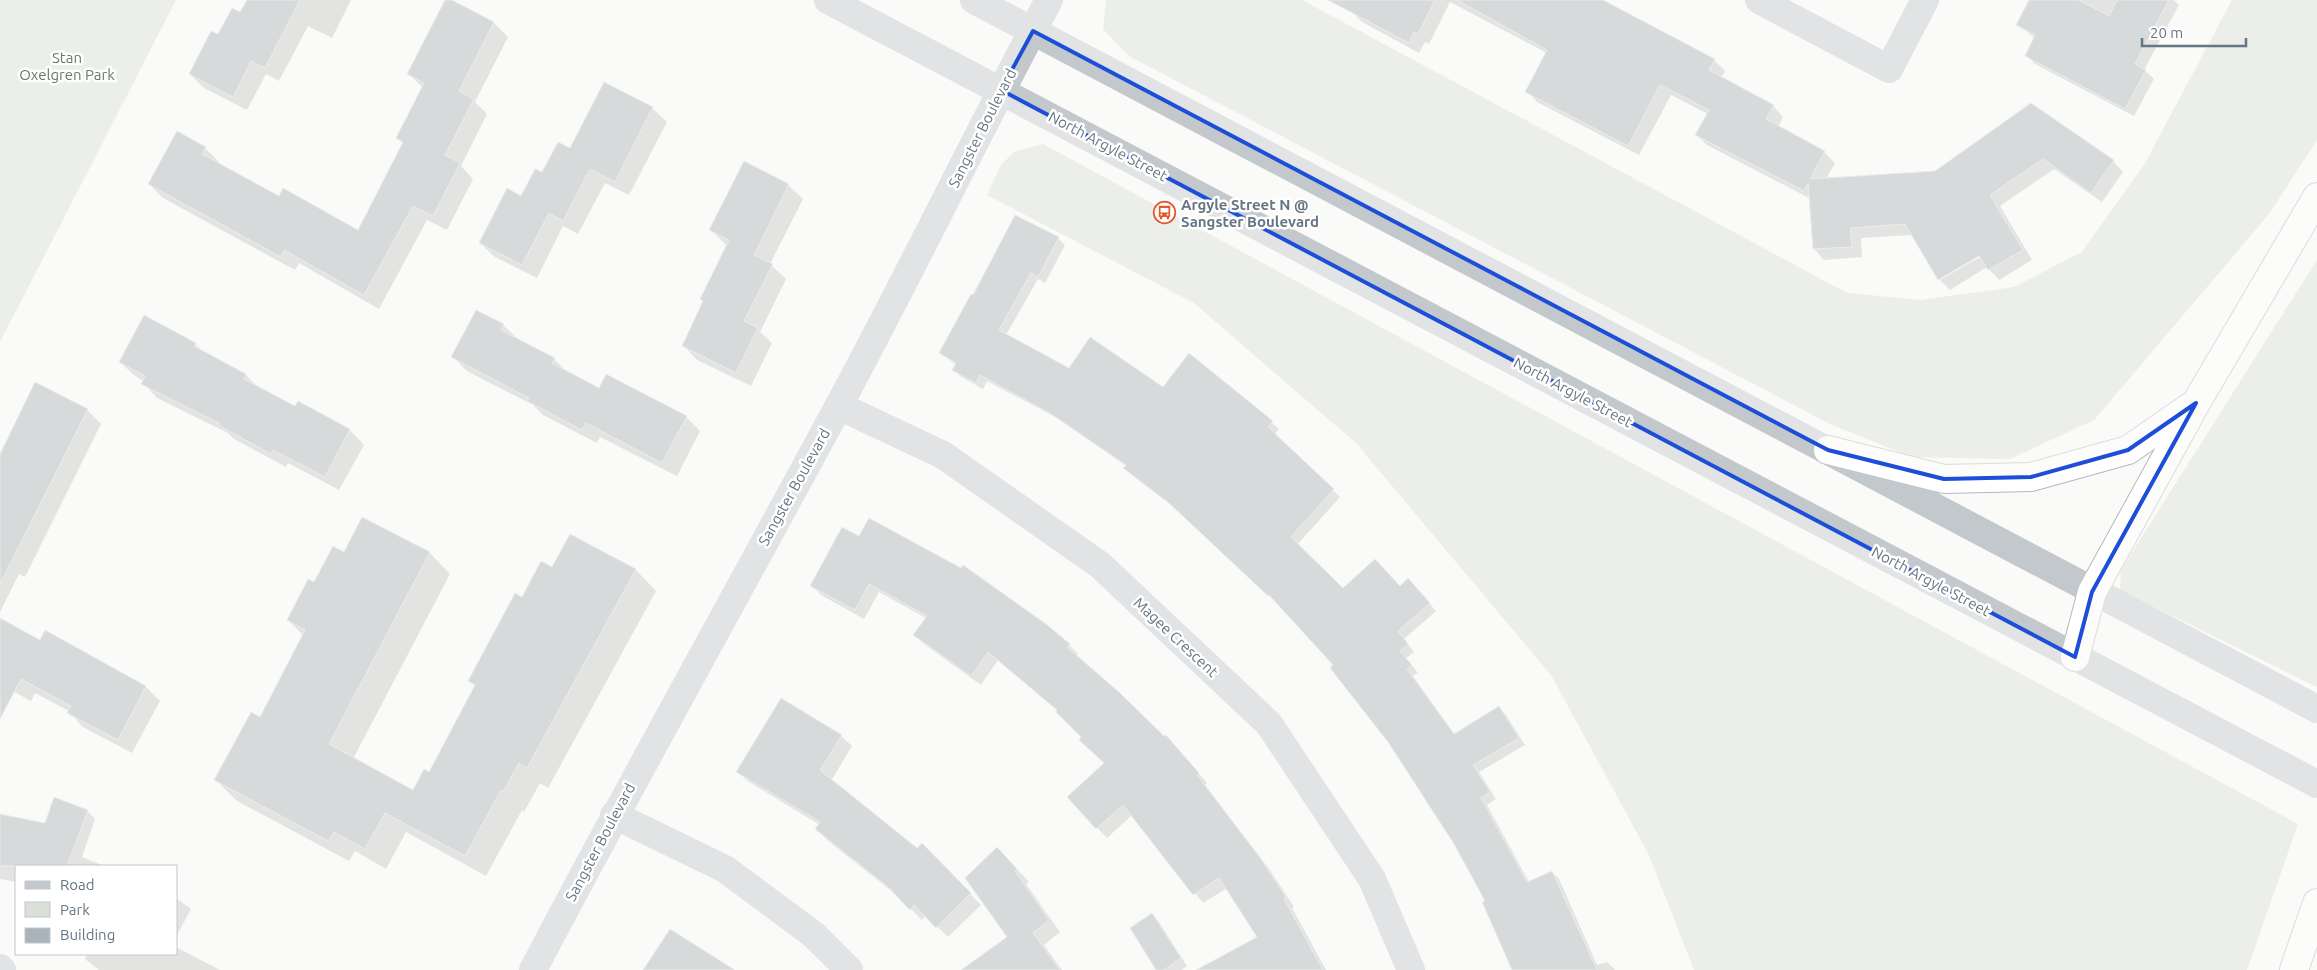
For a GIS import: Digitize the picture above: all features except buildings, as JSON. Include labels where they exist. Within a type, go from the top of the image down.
[{"type":"highway","points":[[2075,657],[2092,592],[2196,403],[2317,197]]},
{"type":"highway","points":[[1828,450],[1944,480],[2031,477],[2128,450],[2196,403]]},
{"type":"highway","points":[[2294,970],[2317,903]]},
{"type":"street","name":"North Argyle Street","points":[[828,0],[2317,784]]},
{"type":"street","points":[[974,0],[1828,450],[2092,592],[2317,708]]},
{"type":"street","name":"Sangster Boulevard","points":[[533,970],[614,815],[839,406],[1049,0]]},
{"type":"street","points":[[1759,0],[1889,69],[1925,0]]},
{"type":"street","name":"Magee Crescent","points":[[839,406],[942,454],[1100,565],[1269,724],[1372,879],[1410,970]]},
{"type":"street","points":[[614,815],[725,869],[814,935],[848,970]]},
{"type":"highlighted area","points":[[1033,31],[1828,450],[1944,479],[2031,477],[2128,450],[2196,403],[2092,592],[2075,657],[1001,90]]},
{"type":"green space","name":"Stan Oxelgren Park","points":[[0,0],[176,0],[0,342]]},
{"type":"green space","points":[[1106,0],[1302,0],[1847,293],[1921,300],[2014,287],[2082,252],[2144,165],[2232,0],[2317,0],[2317,140],[2269,214],[2094,420],[2010,459],[1912,457],[1830,424],[1129,56],[1103,29]]},
{"type":"green space","points":[[1043,144],[2298,824],[2247,970],[1694,970],[1649,855],[1551,675],[1356,443],[1194,303],[987,195],[1001,165],[1014,152]]},
{"type":"green space","points":[[2317,260],[2317,687],[2120,590],[2121,570]]},
{"type":"place","name":"Argyle Street N @ Sangster Boulevard","points":[[1165,213]]}]
